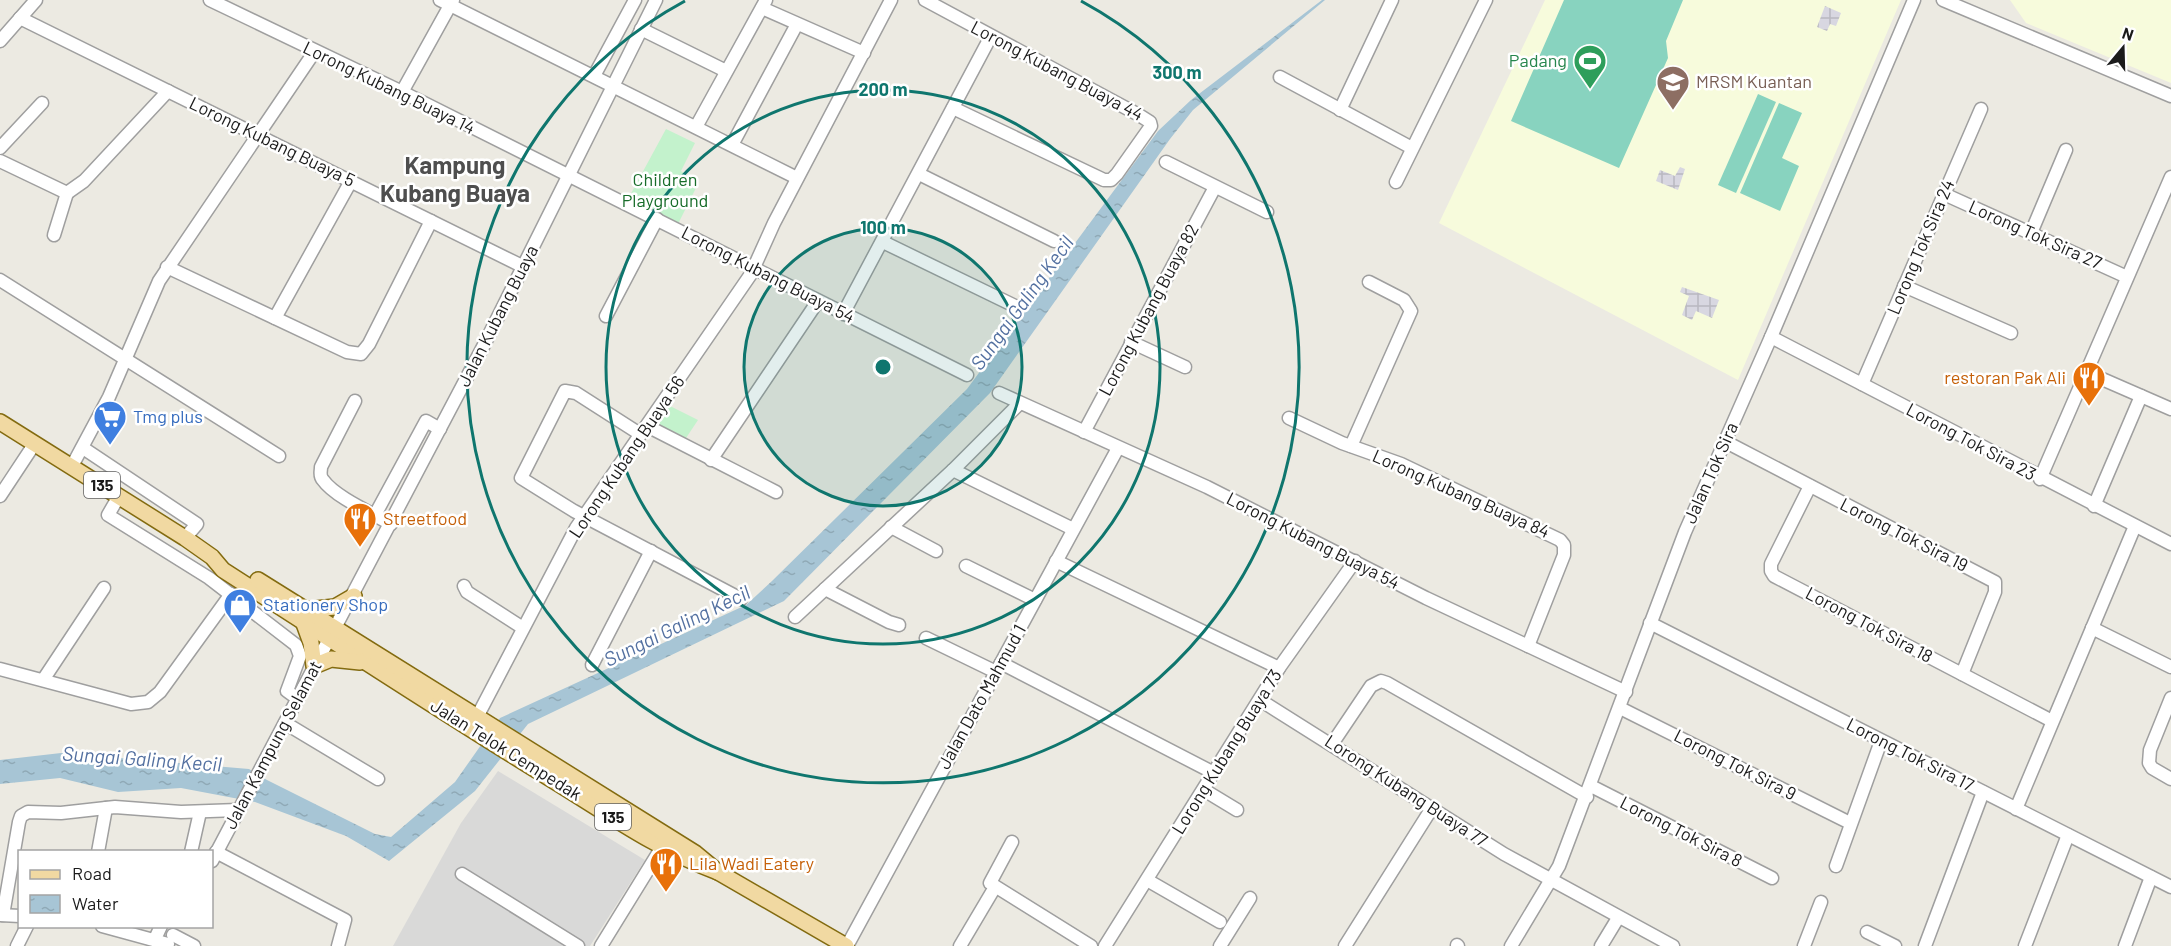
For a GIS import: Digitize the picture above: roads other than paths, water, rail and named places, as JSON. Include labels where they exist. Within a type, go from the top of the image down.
[{"type":"main road","name":"135","points":[[0,422],[212,557],[228,562],[332,634]]},
{"type":"main road","points":[[354,596],[335,607],[305,616],[314,666],[338,658],[371,666]]},
{"type":"main road","name":"Jalan Telok Cempedak","points":[[332,634],[371,666],[487,731],[662,847],[689,862],[718,872]]},
{"type":"main road","name":"Jalan Telok Cempedak","points":[[332,634],[477,717],[487,731]]},
{"type":"main road","name":"Jalan Telok Cempedak","points":[[515,750],[695,853],[718,872],[847,946]]},
{"type":"street","points":[[0,41],[36,0]]},
{"type":"street","name":"Lorong Kubang Buaya 14","points":[[210,0],[568,175]]},
{"type":"street","points":[[594,76],[635,0]]},
{"type":"street","name":"Jalan Kubang Buaya","points":[[332,634],[354,596],[524,267],[656,0]]},
{"type":"street","name":"Lorong Kubang Buaya 56","points":[[477,717],[583,516],[754,267],[797,178],[891,0]]},
{"type":"street","name":"Lorong Kubang Buaya 44","points":[[925,0],[1150,122],[1148,132],[1117,174],[1111,180],[1104,180],[953,108]]},
{"type":"street","points":[[1340,110],[1392,0]]},
{"type":"street","name":"Jalan Tok Sira","points":[[1511,946],[1552,881],[1589,792],[1685,532],[1726,442],[1914,0]]},
{"type":"street","points":[[1943,0],[2171,96]]},
{"type":"street","points":[[1396,182],[1481,1]]},
{"type":"street","points":[[402,92],[448,2],[797,178]]},
{"type":"street","points":[[696,127],[764,4],[797,24],[864,53]]},
{"type":"street","name":"Lorong Kubang Buaya 5","points":[[20,18],[524,267]]},
{"type":"street","points":[[732,145],[797,24]]},
{"type":"street","points":[[641,29],[726,71]]},
{"type":"street","points":[[843,314],[991,36]]},
{"type":"street","points":[[72,466],[83,448],[167,267],[315,51]]},
{"type":"street","points":[[1280,77],[1412,148]]},
{"type":"street","points":[[54,235],[67,193],[84,181],[168,91]]},
{"type":"street","points":[[0,148],[42,103]]},
{"type":"street","name":"Lorong Tok Sira 24","points":[[1862,384],[1981,109]]},
{"type":"street","points":[[2031,233],[2066,150]]},
{"type":"street","points":[[0,161],[67,193]]},
{"type":"street","points":[[1166,162],[1267,212]]},
{"type":"street","points":[[919,174],[1054,241]]},
{"type":"street","name":"Lorong Kubang Buaya 54","points":[[568,175],[967,375]]},
{"type":"street","points":[[2040,479],[2171,177]]},
{"type":"street","points":[[275,318],[351,181]]},
{"type":"street","name":"Lorong Kubang Buaya 82","points":[[1084,432],[1215,187]]},
{"type":"street","name":"Lorong Tok Sira 27","points":[[1944,194],[2127,277]]},
{"type":"street","points":[[2159,204],[2171,210]]},
{"type":"street","points":[[606,316],[657,219]]},
{"type":"street","points":[[167,267],[347,352],[361,354],[369,344],[431,221]]},
{"type":"street","points":[[883,242],[1017,307]]},
{"type":"street","points":[[0,280],[126,357],[279,456]]},
{"type":"street","points":[[1350,446],[1411,311],[1404,300],[1369,282]]},
{"type":"street","points":[[1904,286],[2011,333]]},
{"type":"street","points":[[711,460],[818,301]]},
{"type":"street","name":"Lorong Tok Sira 23","points":[[1771,337],[2040,479],[2171,544]]},
{"type":"street","points":[[1131,342],[1185,367]]},
{"type":"street","points":[[2086,372],[2171,409]]},
{"type":"street","points":[[741,599],[583,516],[521,478],[562,394],[571,390],[643,430],[776,492]]},
{"type":"street","name":"Lorong Kubang Buaya 54","points":[[999,393],[1207,487],[1626,692]]},
{"type":"street","points":[[2094,506],[2141,396]]},
{"type":"street","points":[[355,400],[321,467],[320,475],[323,482],[344,497],[391,524]]},
{"type":"street","points":[[795,617],[1020,403]]},
{"type":"street","name":"Lorong Kubang Buaya 84","points":[[1289,418],[1350,446],[1401,464],[1560,540],[1564,545],[1564,555],[1528,646]]},
{"type":"street","points":[[375,515],[426,421],[440,429]]},
{"type":"street","name":"Lorong Tok Sira 19","points":[[1726,442],[1995,582],[1995,592],[1962,674]]},
{"type":"street","points":[[0,496],[35,443]]},
{"type":"street","points":[[83,448],[198,524],[185,538]]},
{"type":"street","name":"Jalan Dato Mahmud 1","points":[[847,946],[1118,448]]},
{"type":"street","points":[[952,470],[1073,529]]},
{"type":"street","name":"Lorong Tok Sira 18","points":[[1810,486],[1771,564],[1774,576],[2052,721]]},
{"type":"street","points":[[119,496],[108,515],[231,594],[291,640],[300,650],[287,691],[298,699]]},
{"type":"street","points":[[2016,809],[2134,526]]},
{"type":"street","points":[[891,527],[936,552]]},
{"type":"street","points":[[592,665],[651,551]]},
{"type":"street","points":[[1056,561],[1279,668]]},
{"type":"street","name":"Lorong Kubang Buaya 73","points":[[1106,946],[1279,668],[1355,561]]},
{"type":"street","points":[[966,566],[1035,600]]},
{"type":"street","points":[[464,586],[467,592],[523,628]]},
{"type":"street","points":[[43,680],[104,588]]},
{"type":"street","points":[[825,589],[899,625]]},
{"type":"street","points":[[0,669],[131,704],[148,702],[160,692],[231,594]]},
{"type":"street","name":"Lorong Tok Sira 17","points":[[1650,623],[2171,887]]},
{"type":"street","points":[[2092,628],[2171,667]]},
{"type":"street","name":"Jalan Kampung Selamat","points":[[214,857],[332,634]]},
{"type":"street","points":[[926,638],[998,668],[1214,774]]},
{"type":"street","name":"Lorong Tok Sira 8","points":[[1332,744],[1371,686],[1381,681],[1387,682],[1589,792],[1772,878]]},
{"type":"street","points":[[2171,698],[2148,756],[2152,768],[2171,779]]},
{"type":"street","name":"Lorong Kubang Buaya 77","points":[[1260,700],[1552,881],[1673,946]]},
{"type":"street","name":"Lorong Tok Sira 9","points":[[1620,708],[1850,823]]},
{"type":"street","points":[[285,723],[378,779]]},
{"type":"street","points":[[1836,866],[1881,741]]},
{"type":"street","points":[[1204,790],[1237,810]]},
{"type":"street","points":[[1924,946],[1983,792]]},
{"type":"street","points":[[18,915],[2,915],[21,816],[28,812],[61,813],[106,808],[200,812],[240,805]]},
{"type":"street","points":[[98,850],[106,808]]},
{"type":"street","points":[[1345,946],[1432,808]]},
{"type":"street","points":[[191,850],[200,812]]},
{"type":"street","points":[[2025,946],[2068,835]]},
{"type":"street","points":[[1012,842],[990,878],[990,883],[1091,946]]},
{"type":"street","points":[[601,946],[662,847]]},
{"type":"street","points":[[214,857],[345,920],[338,946]]},
{"type":"street","points":[[462,874],[578,946]]},
{"type":"street","points":[[2125,946],[2151,877]]},
{"type":"street","points":[[1147,880],[1220,922]]},
{"type":"street","points":[[960,946],[995,887]]},
{"type":"street","points":[[1220,946],[1250,898]]},
{"type":"street","points":[[1804,946],[1821,902]]},
{"type":"street","points":[[1601,946],[1618,918]]},
{"type":"street","points":[[17,946],[26,928]]},
{"type":"street","points":[[106,928],[155,939],[171,938],[194,946]]},
{"type":"street","points":[[155,939],[160,928]]},
{"type":"street","points":[[1867,932],[1895,946]]},
{"type":"water","points":[[1325,0],[1193,110],[990,393],[784,601],[528,724],[475,791],[389,861],[346,836],[255,802],[181,788],[118,792],[60,778],[0,784],[0,760],[61,753],[249,769],[375,834],[391,837],[455,782],[500,718],[746,605],[967,389],[1158,131],[1191,100]]},
{"type":"place","name":"Padang","points":[[1590,90]]},
{"type":"place","name":"MRSM Kuantan","points":[[1673,111]]},
{"type":"place","name":"restoran Pak Ali","points":[[2089,407]]},
{"type":"place","name":"Tmg plus","points":[[110,446]]},
{"type":"place","name":"Streetfood","points":[[360,548]]},
{"type":"place","name":"Stationery Shop","points":[[240,634]]},
{"type":"place","name":"Lila Wadi Eatery","points":[[666,893]]},
{"type":"district","name":"Kampung Kubang Buaya","points":[[455,180]]},
{"type":"park label","name":"Children Playground","points":[[665,190]]},
{"type":"water label","name":"Sungai Galing Kecil","points":[[1022,303]]},
{"type":"water label","name":"Sungai Galing Kecil","points":[[677,626]]},
{"type":"water label","name":"Sungai Galing Kecil","points":[[142,759]]}]
